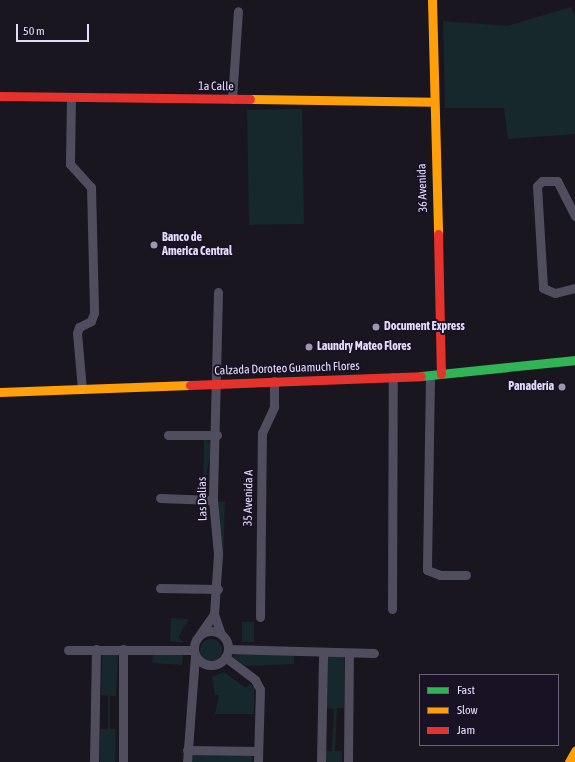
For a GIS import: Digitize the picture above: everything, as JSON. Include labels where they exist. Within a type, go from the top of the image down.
[{"type":"street","name":"36 Avenida","points":[[432,0],[432,102],[441,374]]},
{"type":"street","points":[[232,99],[238,11]]},
{"type":"street","name":"1a Calle","points":[[0,96],[432,102]]},
{"type":"street","points":[[70,97],[70,164],[91,187],[94,313],[91,321],[79,327],[77,333],[82,389]]},
{"type":"street","points":[[575,216],[557,181],[542,181],[537,186],[542,288],[555,293],[575,288]]},
{"type":"street","name":"Las Dalias","points":[[200,634],[214,614],[218,589],[213,500],[217,435],[216,384],[218,292]]},
{"type":"street","name":"Calzada Doroteo Guamuch Flores","points":[[0,392],[430,376],[575,360]]},
{"type":"street","points":[[430,376],[427,570],[440,575],[466,575]]},
{"type":"street","points":[[392,609],[393,378]]},
{"type":"street","name":"35 Avenida A","points":[[260,617],[262,433],[274,407],[274,381]]},
{"type":"street","points":[[168,435],[217,435]]},
{"type":"street","points":[[160,498],[213,500]]},
{"type":"street","points":[[160,588],[218,589]]},
{"type":"street","name":"Las Dalias","points":[[214,614],[221,634]]},
{"type":"street","points":[[187,762],[194,653],[200,634],[210,630],[221,634],[226,653],[255,680],[260,689],[258,762]]},
{"type":"street","points":[[94,762],[96,649]]},
{"type":"street","points":[[68,650],[96,649],[194,653],[202,663],[212,665],[226,653],[374,653]]},
{"type":"street","points":[[123,650],[123,762]]},
{"type":"street","points":[[321,762],[323,653]]},
{"type":"street","points":[[348,762],[349,653]]},
{"type":"street","points":[[187,750],[258,751]]},
{"type":"street","points":[[569,762],[575,751]]},
{"type":"shaded area","points":[[571,7],[575,17],[575,134],[508,139],[504,108],[445,108],[443,21],[507,26]]},
{"type":"shaded area","points":[[302,109],[304,224],[249,225],[247,110]]},
{"type":"shaded area","points":[[204,436],[212,447],[203,491]]},
{"type":"shaded area","points":[[217,502],[225,502],[223,569]]},
{"type":"shaded area","points":[[171,618],[189,619],[178,637],[185,643],[170,641]]},
{"type":"shaded area","points":[[242,622],[254,622],[254,642],[242,642]]},
{"type":"shaded area","points":[[211,639],[219,642],[222,650],[219,658],[211,661],[203,658],[200,650],[203,642]]},
{"type":"shaded area","points":[[240,651],[294,655],[294,664],[245,666],[233,657]]},
{"type":"shaded area","points":[[102,652],[118,652],[116,696],[110,696],[110,729],[116,729],[115,762],[100,762],[100,729],[108,729],[108,696],[101,695]]},
{"type":"shaded area","points":[[153,652],[183,654],[182,665],[152,663]]},
{"type":"shaded area","points":[[328,656],[344,657],[344,708],[337,708],[335,751],[342,751],[342,762],[326,762],[326,751],[332,751],[334,709],[327,708]]},
{"type":"shaded area","points":[[224,672],[246,688],[250,684],[254,687],[254,714],[215,714],[219,695],[215,695],[212,677]]},
{"type":"shaded area","points":[[191,754],[252,754],[252,762],[191,762]]},
{"type":"traffic: fast","points":[[421,376],[575,360]]},
{"type":"traffic: slow","points":[[432,0],[438,234]]},
{"type":"traffic: slow","points":[[250,99],[432,102]]},
{"type":"traffic: slow","points":[[0,392],[190,385]]},
{"type":"traffic: slow","points":[[569,762],[575,751]]},
{"type":"traffic: jam","points":[[0,96],[250,99]]},
{"type":"traffic: jam","points":[[438,234],[441,374]]},
{"type":"traffic: jam","points":[[190,385],[421,376]]},
{"type":"place","name":"Banco de America Central","points":[[154,245]]},
{"type":"place","name":"Document Express","points":[[376,327]]},
{"type":"place","name":"Laundry Mateo Flores","points":[[309,347]]},
{"type":"place","name":"Panadería","points":[[562,387]]}]
